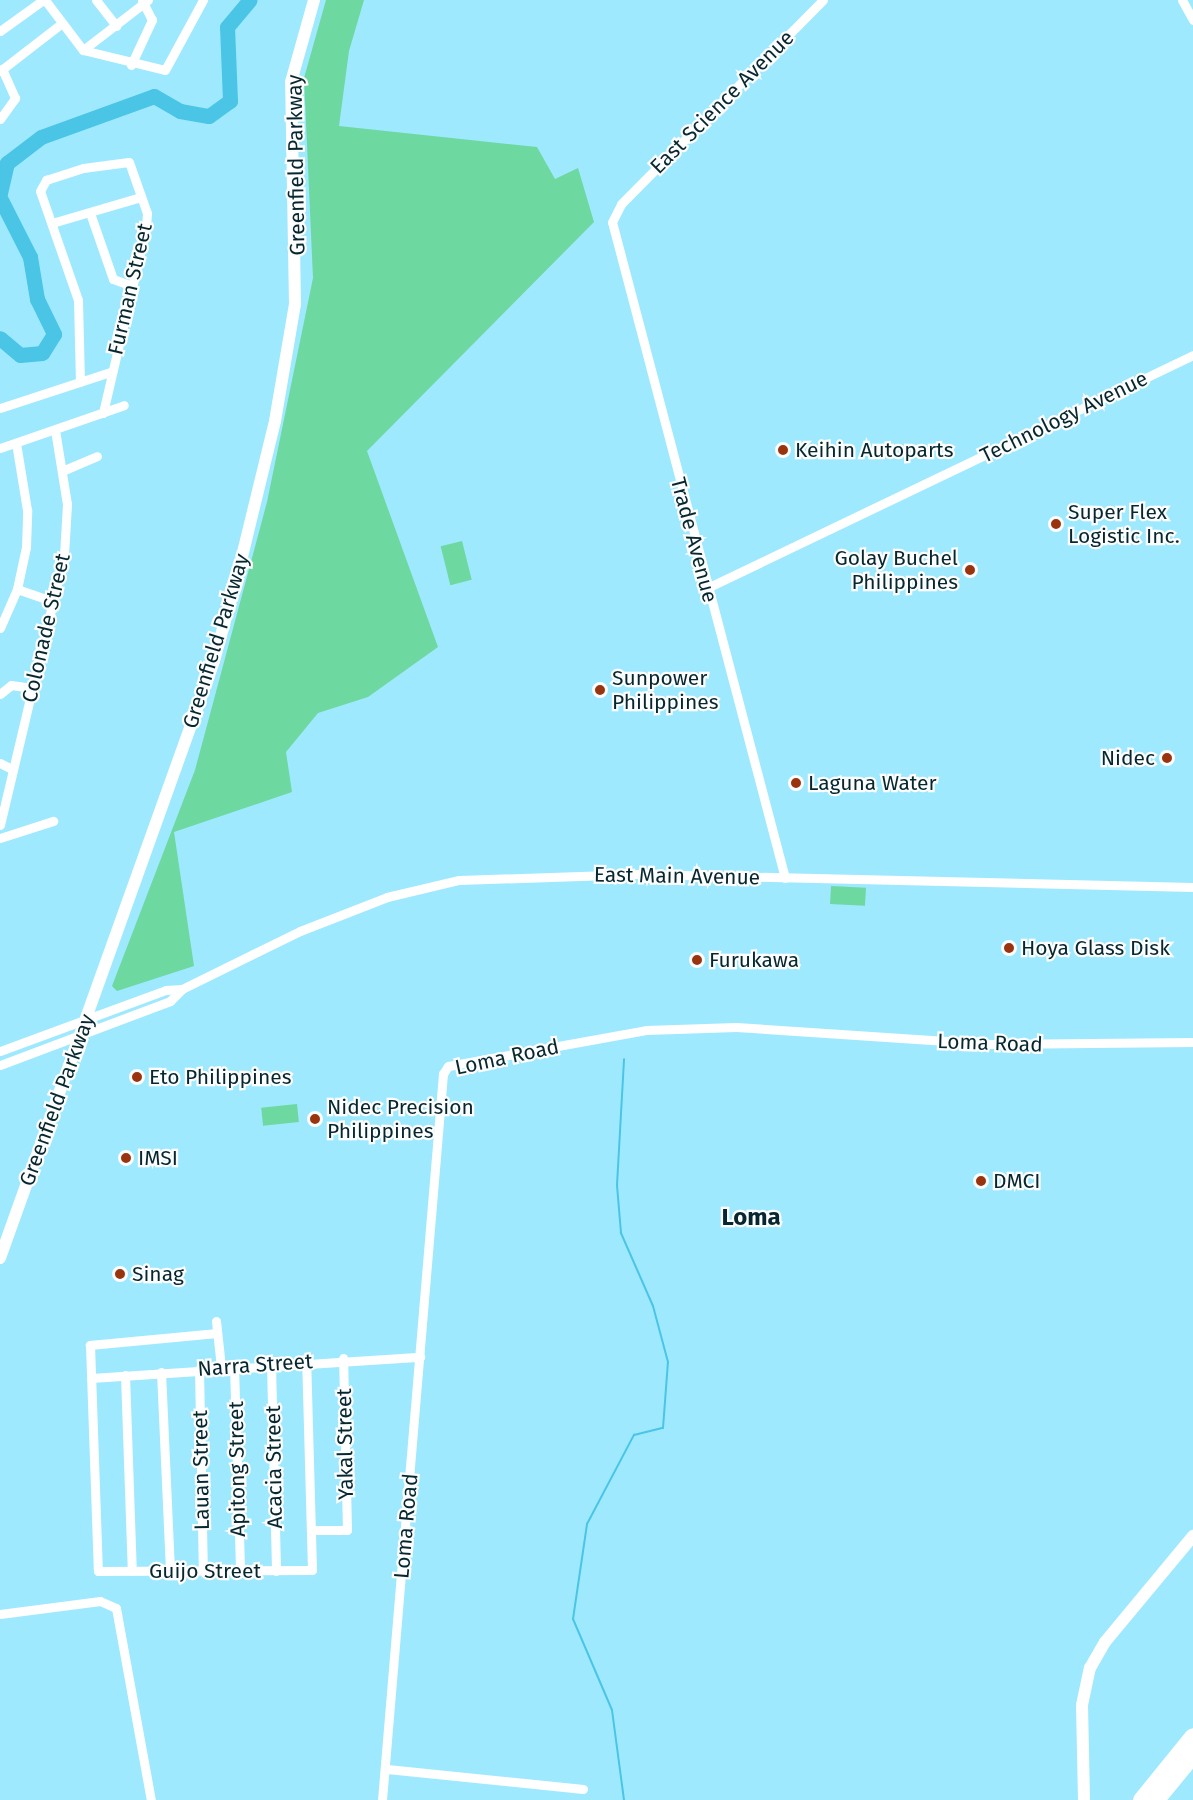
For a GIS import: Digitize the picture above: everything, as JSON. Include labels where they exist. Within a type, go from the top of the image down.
[{"type":"highway","points":[[1141,1800],[1193,1736]]},
{"type":"highway","points":[[1157,1800],[1193,1756]]},
{"type":"main road","name":"Greenfield Parkway","points":[[0,1258],[214,661],[275,421],[298,256],[291,82],[314,0]]},
{"type":"main road","points":[[1084,1800],[1083,1705],[1090,1668],[1105,1642],[1193,1536]]},
{"type":"street","points":[[0,31],[44,0],[82,50],[131,65],[168,69],[203,0]]},
{"type":"street","points":[[96,0],[116,26]]},
{"type":"street","name":"East Science Avenue","points":[[621,204],[823,0]]},
{"type":"street","points":[[1182,0],[1193,20]]},
{"type":"street","points":[[82,50],[116,26],[145,1],[152,20],[131,65]]},
{"type":"street","points":[[0,119],[15,98],[1,70],[62,23]]},
{"type":"street","name":"Furman Street","points":[[52,223],[40,191],[46,180],[83,168],[122,161],[133,166],[146,228],[110,372],[103,413]]},
{"type":"street","points":[[80,381],[78,300],[52,223],[141,197]]},
{"type":"street","name":"Trade Avenue","points":[[621,204],[612,237],[784,878]]},
{"type":"street","points":[[90,213],[113,279],[132,286]]},
{"type":"street","name":"Technology Avenue","points":[[707,588],[1193,354]]},
{"type":"street","points":[[0,408],[110,372]]},
{"type":"street","points":[[0,448],[124,405]]},
{"type":"street","name":"Colonade Street","points":[[0,825],[54,602],[68,531],[55,429]]},
{"type":"street","points":[[0,628],[17,589],[27,510],[16,443]]},
{"type":"street","points":[[62,471],[97,456]]},
{"type":"street","points":[[17,589],[54,602]]},
{"type":"street","points":[[0,694],[11,685],[32,688]]},
{"type":"street","points":[[0,763],[12,769]]},
{"type":"street","points":[[0,838],[53,821]]},
{"type":"street","name":"East Main Avenue","points":[[0,1051],[86,1018],[182,989],[300,931],[387,897],[459,880],[784,878],[1193,887]]},
{"type":"street","name":"East Main Avenue","points":[[0,1065],[170,1001],[182,989]]},
{"type":"street","name":"Loma Road","points":[[382,1800],[387,1769],[443,1074],[448,1066],[646,1030],[724,1028],[1026,1045],[1193,1042]]},
{"type":"street","points":[[216,1321],[221,1367]]},
{"type":"street","points":[[91,1377],[90,1345],[217,1334]]},
{"type":"street","name":"Narra Street","points":[[91,1377],[343,1358],[420,1357]]},
{"type":"street","name":"Yakal Street","points":[[312,1530],[347,1530],[343,1358]]},
{"type":"street","points":[[306,1361],[312,1530]]},
{"type":"street","name":"Acacia Street","points":[[271,1364],[276,1570]]},
{"type":"street","name":"Apitong Street","points":[[234,1366],[240,1571]]},
{"type":"street","name":"Lauan Street","points":[[199,1369],[203,1571]]},
{"type":"street","points":[[162,1372],[170,1571]]},
{"type":"street","points":[[125,1375],[132,1571]]},
{"type":"street","name":"Guijo Street","points":[[91,1377],[98,1571],[312,1570],[312,1530]]},
{"type":"street","points":[[0,1614],[92,1601],[116,1608],[151,1800]]},
{"type":"street","points":[[387,1769],[583,1789]]},
{"type":"green space","points":[[326,0],[364,0],[349,51],[339,126],[537,147],[555,179],[578,168],[594,222],[367,451],[438,647],[368,697],[318,713],[286,752],[292,792],[174,832],[194,966],[117,991],[112,986],[195,770],[267,502],[313,278],[304,78]]},
{"type":"green space","points":[[462,541],[472,580],[450,585],[441,546]]},
{"type":"green space","points":[[831,886],[866,888],[865,906],[830,904]]},
{"type":"green space","points":[[297,1104],[299,1122],[263,1126],[261,1108]]},
{"type":"waterway","points":[[0,193],[7,163],[41,137],[154,96],[180,111],[209,116],[230,101],[227,27],[250,0]]},
{"type":"waterway","points":[[0,198],[30,257],[37,299],[54,334],[42,353],[20,355],[0,338]]},
{"type":"waterway","points":[[624,1059],[617,1185],[621,1233],[653,1306],[668,1362],[663,1428],[634,1435],[587,1524],[573,1619],[612,1710],[624,1800]]},
{"type":"place","name":"Keihin Autoparts","points":[[783,450]]},
{"type":"place","name":"Super Flex Logistic Inc.","points":[[1056,524]]},
{"type":"place","name":"Golay Buchel Philippines","points":[[970,570]]},
{"type":"place","name":"Sunpower Philippines","points":[[600,690]]},
{"type":"place","name":"Nidec","points":[[1167,758]]},
{"type":"place","name":"Laguna Water","points":[[796,783]]},
{"type":"place","name":"Hoya Glass Disk","points":[[1009,948]]},
{"type":"place","name":"Furukawa","points":[[697,960]]},
{"type":"place","name":"Eto Philippines","points":[[137,1077]]},
{"type":"place","name":"Nidec Precision Philippines","points":[[315,1119]]},
{"type":"place","name":"IMSI","points":[[126,1158]]},
{"type":"place","name":"DMCI","points":[[981,1181]]},
{"type":"place","name":"Sinag","points":[[120,1274]]},
{"type":"district","name":"Loma","points":[[751,1218]]}]
